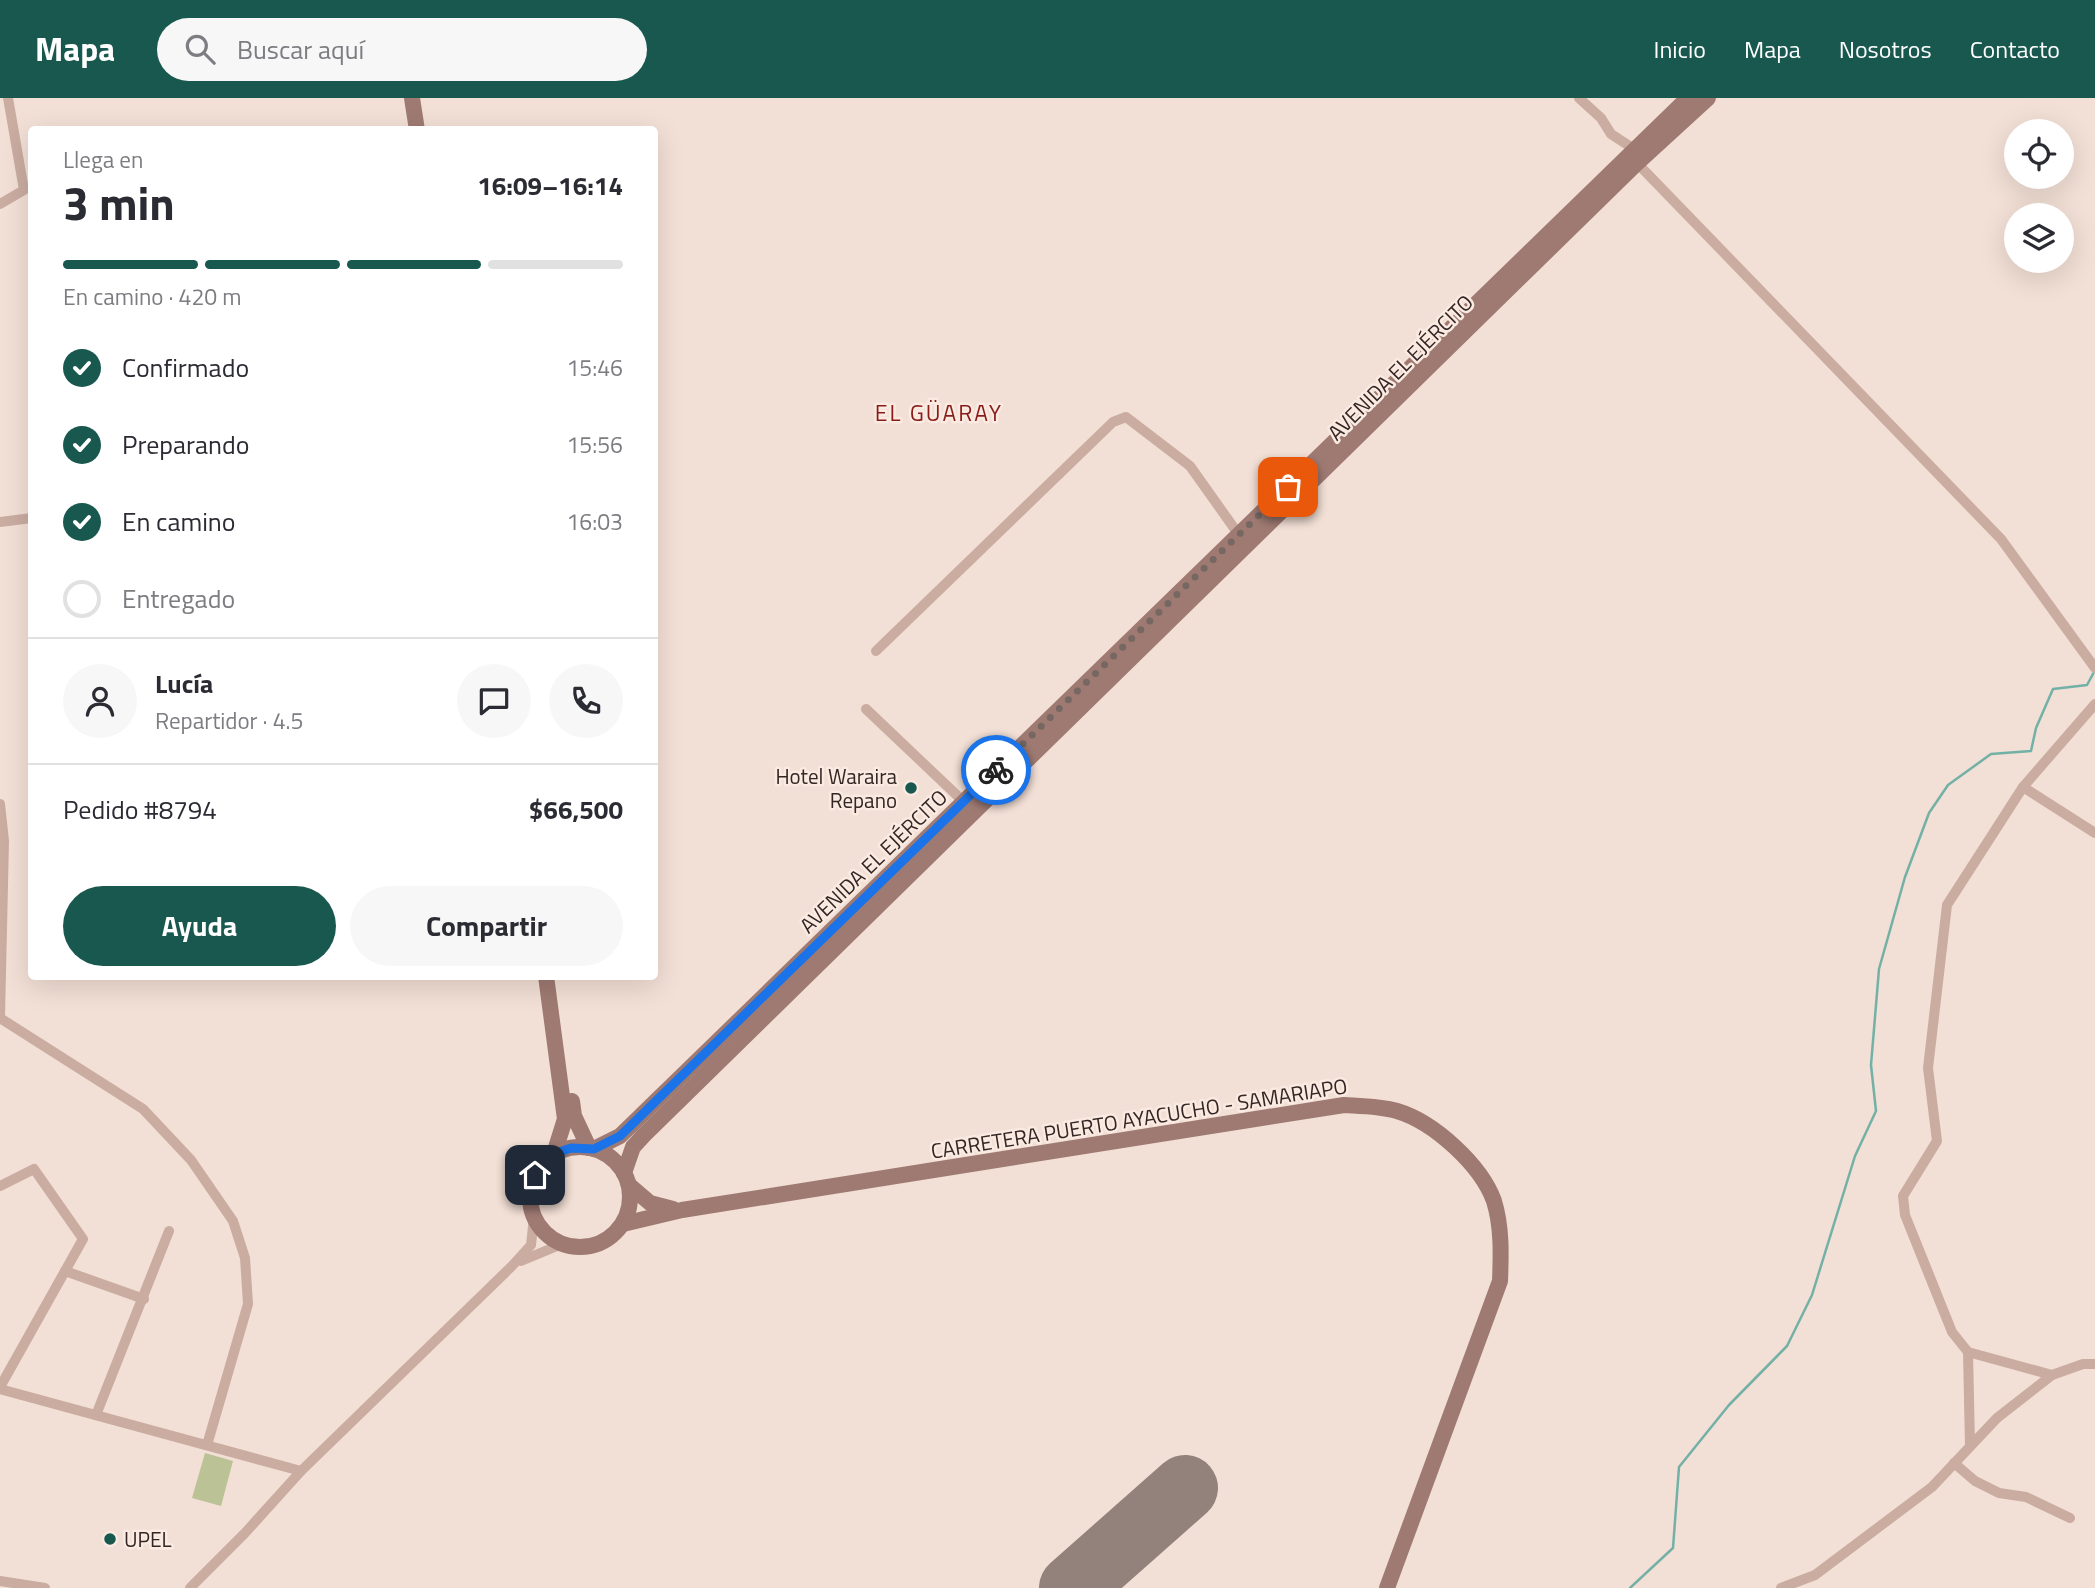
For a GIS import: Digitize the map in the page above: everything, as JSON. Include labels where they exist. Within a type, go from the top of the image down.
[{"type":"street","points":[[0,204],[27,190],[8,98]]},
{"type":"street","points":[[412,98],[416,126]]},
{"type":"street","points":[[422,98],[426,126]]},
{"type":"street","points":[[1579,98],[2001,539],[2095,668]]},
{"type":"street","name":"AVENIDA EL EJÉRCITO","points":[[627,1179],[633,1147],[644,1135],[1636,156],[1688,98]]},
{"type":"street","name":"AVENIDA EL EJÉRCITO","points":[[591,1149],[620,1136],[1239,535],[1636,156],[1708,98]]},
{"type":"street","points":[[876,651],[1112,422],[1126,416],[1189,466],[1239,535]]},
{"type":"street","points":[[0,522],[28,518]]},
{"type":"street","points":[[2052,1375],[1968,1352],[1952,1332],[1905,1215],[1903,1196],[1937,1141],[1928,1068],[1947,905],[2023,787],[2095,704]]},
{"type":"street","points":[[866,709],[964,802]]},
{"type":"street","points":[[2023,787],[2095,833]]},
{"type":"street","points":[[0,804],[0,1017],[143,1109],[191,1160],[233,1221],[245,1258],[248,1304],[207,1445]]},
{"type":"street","points":[[190,1588],[301,1471],[531,1245],[534,1217],[530,1188],[535,1175],[554,1154],[565,1119],[547,980]]},
{"type":"street","points":[[556,980],[574,1116],[591,1149]]},
{"type":"street","name":"CARRETERA PUERTO AYACUCHO - SAMARIAPO","points":[[623,1223],[682,1210],[1344,1105],[1400,1112],[1454,1144],[1476,1171],[1493,1200],[1501,1240],[1500,1282],[1387,1588]]},
{"type":"street","points":[[534,1217],[545,1233],[562,1244],[573,1247],[597,1245],[617,1232],[623,1223],[631,1198],[627,1179],[611,1158],[591,1149],[571,1148],[554,1154]]},
{"type":"street","points":[[0,1186],[34,1169],[83,1239],[0,1388],[301,1471]]},
{"type":"street","name":"CARRETERA PUERTO AYACUCHO - SAMARIAPO","points":[[627,1179],[659,1207],[682,1210]]},
{"type":"street","points":[[96,1415],[169,1231]]},
{"type":"street","points":[[512,1266],[562,1244]]},
{"type":"street","points":[[65,1271],[144,1299]]},
{"type":"street","points":[[1968,1352],[1970,1446]]},
{"type":"street","points":[[1781,1588],[1815,1575],[1932,1487],[1997,1418],[2052,1375],[2083,1364],[2095,1364]]},
{"type":"street","points":[[1954,1463],[1975,1481],[1999,1493],[2026,1497],[2070,1518]]},
{"type":"street","points":[[0,1581],[45,1588]]},
{"type":"green space","points":[[205,1453],[233,1461],[221,1506],[192,1498]]},
{"type":"waterway","points":[[1630,1588],[1673,1548],[1679,1467],[1729,1405],[1787,1346],[1812,1295],[1855,1156],[1876,1111],[1871,1065],[1879,969],[1905,877],[1929,813],[1948,785],[1991,754],[2031,751],[2036,728],[2053,689],[2087,685],[2094,672]]},
{"type":"runway","points":[[1072,1588],[1185,1488]]},
{"type":"way so far","points":[[996,770],[1288,487]]},
{"type":"place","name":"Hotel Waraira Repano","points":[[911,788]]},
{"type":"place","name":"UPEL","points":[[110,1539]]},
{"type":"district","name":"EL GÜARAY","points":[[939,412]]},
{"type":"route","points":[[535,1175],[543,1163],[562,1150],[580,1147],[594,1149],[620,1136],[996,770]]}]
